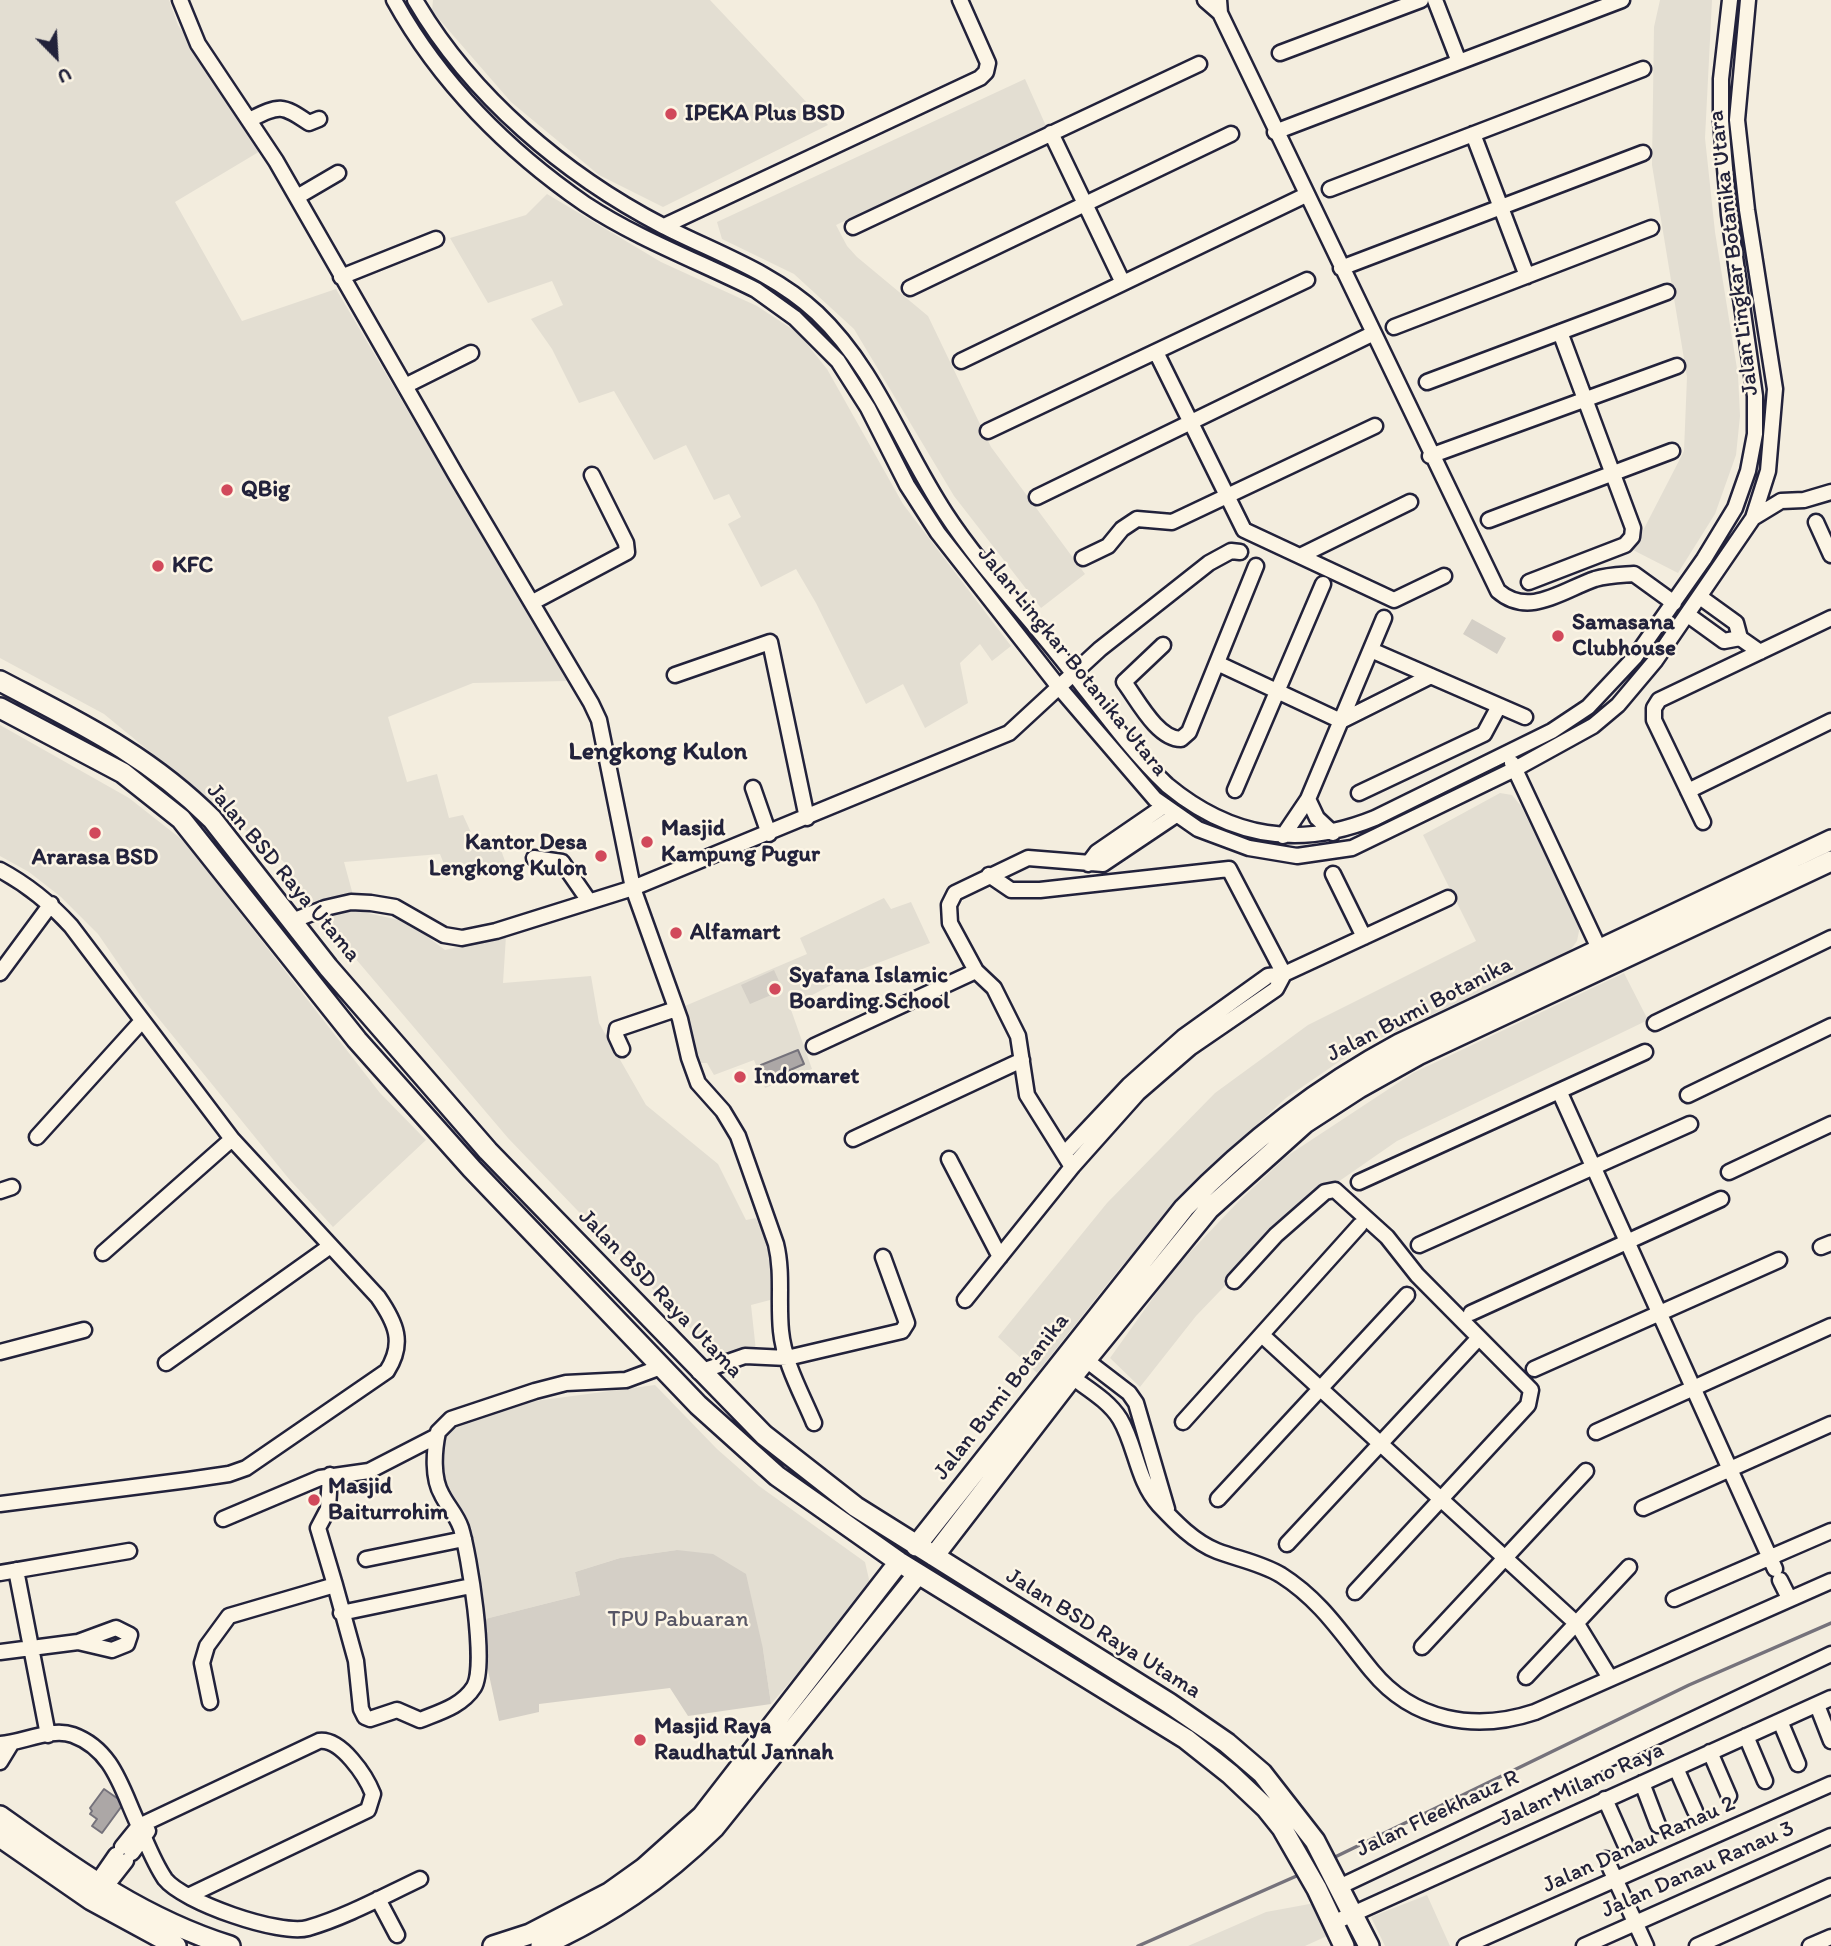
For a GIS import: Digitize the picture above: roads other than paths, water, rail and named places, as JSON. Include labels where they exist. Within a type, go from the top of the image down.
[{"type":"main road","name":"Jalan BSD Raya Utama","points":[[0,681],[136,754],[196,803],[292,922],[488,1151],[764,1435],[856,1507],[1141,1685],[1227,1743],[1280,1792],[1315,1841],[1339,1883],[1366,1940]]},
{"type":"main road","name":"Jalan BSD Raya Utama","points":[[0,708],[123,773],[155,795],[197,835],[357,1040],[472,1169],[705,1412],[777,1476],[899,1562],[1186,1739],[1266,1808],[1317,1889],[1340,1945]]},
{"type":"main road","points":[[70,744],[79,723]]},
{"type":"main road","name":"Jalan Bumi Botanika","points":[[1603,957],[1831,840]]},
{"type":"main road","name":"Jalan Bumi Botanika","points":[[916,1546],[1147,1253],[1219,1185],[1278,1122],[1373,1058],[1831,861]]},
{"type":"main road","points":[[472,1169],[488,1151]]},
{"type":"main road","name":"Jalan Bumi Botanika","points":[[934,1556],[1168,1257],[1219,1185]]},
{"type":"main road","points":[[541,1946],[603,1915],[651,1885],[714,1828],[743,1778],[899,1562]]},
{"type":"main road","points":[[494,1946],[530,1934],[569,1916],[644,1868],[743,1778],[919,1574]]},
{"type":"main road","points":[[0,1816],[176,1946]]},
{"type":"main road","points":[[0,1837],[97,1890],[165,1922],[230,1946]]},
{"type":"main road","points":[[1340,1945],[1366,1940]]},
{"type":"street","points":[[180,0],[198,44],[297,197],[599,720],[633,888],[676,1009],[698,1083],[730,1120],[776,1244],[781,1265],[781,1332],[787,1358],[814,1423]]},
{"type":"street","name":"Jalan Lingkar Botanika Utara","points":[[394,0],[443,76],[532,163],[586,204],[756,290],[795,318],[848,373],[907,485],[938,533],[1139,783],[1176,816],[1214,837],[1249,848],[1297,856],[1317,855],[1373,840],[1584,731],[1618,705],[1655,662],[1753,518],[1768,471],[1775,389],[1737,120],[1748,0]]},
{"type":"street","name":"Jalan Lingkar Botanika Utara","points":[[415,0],[432,29],[495,103],[573,169],[618,201],[786,288],[817,314],[862,365],[924,477],[956,527],[1151,769],[1176,793],[1212,816],[1283,836],[1333,833],[1375,818],[1571,721],[1621,674],[1671,606],[1735,508],[1748,471],[1755,434],[1755,396],[1726,183],[1721,79],[1730,0]]},
{"type":"street","points":[[664,226],[980,78],[986,72],[988,63],[961,0]]},
{"type":"street","points":[[1205,0],[1220,6],[1275,132],[1491,581],[1506,599],[1536,604],[1595,579],[1625,575],[1629,582],[1671,606]]},
{"type":"street","points":[[1280,53],[1421,0]]},
{"type":"street","points":[[1435,0],[1459,62]]},
{"type":"street","points":[[1275,132],[1622,0]]},
{"type":"street","points":[[853,226],[1199,64]]},
{"type":"street","points":[[1330,189],[1643,69]]},
{"type":"street","points":[[249,120],[280,109],[297,113],[309,123],[319,119]]},
{"type":"street","points":[[1052,133],[1124,283]]},
{"type":"street","points":[[910,288],[1231,134]]},
{"type":"street","points":[[1473,134],[1527,276]]},
{"type":"street","points":[[1341,268],[1643,153]]},
{"type":"street","points":[[297,197],[338,173]]},
{"type":"street","points":[[1726,183],[1744,181]]},
{"type":"street","points":[[961,360],[1306,195]]},
{"type":"street","points":[[1394,327],[1651,228]]},
{"type":"street","points":[[341,277],[436,239]]},
{"type":"street","points":[[988,432],[1307,280]]},
{"type":"street","points":[[1427,382],[1667,292]]},
{"type":"street","points":[[1529,582],[1625,545],[1632,537],[1633,528],[1560,332]]},
{"type":"street","points":[[1037,497],[1372,334]]},
{"type":"street","points":[[1156,352],[1225,497],[1244,530],[1394,600],[1444,576]]},
{"type":"street","points":[[405,386],[471,353]]},
{"type":"street","points":[[1430,456],[1678,366]]},
{"type":"street","points":[[1083,558],[1108,546],[1122,529],[1137,519],[1172,522],[1375,426]]},
{"type":"street","points":[[1489,520],[1672,451]]},
{"type":"street","points":[[1768,471],[1781,500]]},
{"type":"street","points":[[533,602],[627,552],[628,546],[592,475]]},
{"type":"street","points":[[907,485],[924,477]]},
{"type":"street","points":[[1753,518],[1781,500],[1804,500],[1831,492]]},
{"type":"street","points":[[1300,556],[1410,502]]},
{"type":"street","points":[[1816,522],[1831,555]]},
{"type":"street","points":[[292,922],[325,908],[351,902],[371,903],[395,907],[444,935],[462,938],[496,931],[633,888],[1009,733],[1058,685],[1209,563],[1231,551],[1241,552]]},
{"type":"street","points":[[1163,645],[1124,682],[1161,730],[1174,739],[1181,739],[1189,732],[1256,566]]},
{"type":"street","points":[[1236,790],[1323,584]]},
{"type":"street","points":[[1700,597],[1736,623],[1740,638],[1760,652]]},
{"type":"street","points":[[1688,615],[1724,641],[1740,638]]},
{"type":"street","points":[[1283,836],[1308,799],[1384,618]]},
{"type":"street","points":[[1703,822],[1654,720],[1654,708],[1660,699],[1831,618]]},
{"type":"street","points":[[676,675],[770,642],[807,818]]},
{"type":"street","points":[[1371,650],[1525,716]]},
{"type":"street","points":[[1217,663],[1341,721]]},
{"type":"street","points":[[1341,721],[1431,676]]},
{"type":"street","points":[[1359,793],[1484,734],[1499,706]]},
{"type":"street","points":[[1688,790],[1831,721]]},
{"type":"street","points":[[1507,753],[1603,957]]},
{"type":"street","points":[[753,788],[769,834]]},
{"type":"street","points":[[1308,799],[1317,818],[1333,833]]},
{"type":"street","points":[[1088,863],[1097,852],[1164,806]]},
{"type":"street","points":[[1072,1167],[1027,1095],[1018,1036],[994,988],[976,971],[950,923],[949,905],[955,893],[1028,858],[1103,864],[1176,816]]},
{"type":"street","points":[[534,858],[562,862],[589,901]]},
{"type":"street","points":[[989,875],[1011,890],[1040,890],[1229,869],[1284,974]]},
{"type":"street","points":[[0,870],[22,881],[51,904],[71,926],[232,1139],[378,1297],[389,1312],[397,1337],[398,1354],[387,1371],[246,1468],[229,1474],[0,1504]]},
{"type":"street","points":[[1333,874],[1364,937]]},
{"type":"street","points":[[1063,1154],[1129,1085],[1183,1037],[1268,976],[1284,974],[1448,898]]},
{"type":"street","points":[[0,973],[51,904]]},
{"type":"street","points":[[1655,1023],[1831,938]]},
{"type":"street","points":[[814,1046],[976,971]]},
{"type":"street","points":[[965,1300],[1072,1167],[1138,1093],[1190,1048],[1276,989],[1284,974]]},
{"type":"street","points":[[622,1048],[616,1036],[617,1029],[676,1009]]},
{"type":"street","points":[[37,1137],[141,1022]]},
{"type":"street","points":[[1688,1095],[1831,1026]]},
{"type":"street","points":[[1359,1182],[1560,1093],[1645,1052]]},
{"type":"street","points":[[853,1139],[1022,1060]]},
{"type":"street","points":[[1560,1093],[1789,1598]]},
{"type":"street","points":[[1419,1245],[1690,1124]]},
{"type":"street","points":[[1729,1172],[1831,1124]]},
{"type":"street","points":[[103,1252],[232,1139]]},
{"type":"street","points":[[948,1159],[1000,1257]]},
{"type":"street","points":[[1234,1281],[1276,1235],[1325,1192],[1335,1190],[1387,1237],[1417,1275],[1528,1385],[1531,1395],[1528,1405],[1355,1592]]},
{"type":"street","points":[[1471,1313],[1721,1199]]},
{"type":"street","points":[[1183,1422],[1360,1225]]},
{"type":"street","points":[[166,1363],[329,1247]]},
{"type":"street","points":[[699,1371],[745,1356],[787,1358],[905,1328],[907,1323],[883,1256]]},
{"type":"street","points":[[1534,1369],[1779,1260]]},
{"type":"street","points":[[1219,1499],[1407,1294]]},
{"type":"street","points":[[1596,1432],[1831,1326]]},
{"type":"street","points":[[0,1352],[84,1330]]},
{"type":"street","points":[[1263,1336],[1379,1446],[1577,1624],[1610,1678]]},
{"type":"street","points":[[1287,1544],[1474,1343]]},
{"type":"street","points":[[1086,1360],[1129,1393],[1136,1403],[1170,1517]]},
{"type":"street","points":[[223,1519],[330,1475],[369,1471],[437,1436],[451,1419],[566,1383],[626,1380],[662,1367]]},
{"type":"street","points":[[1072,1377],[1113,1409],[1149,1492],[1170,1517],[1214,1550],[1281,1575],[1334,1621],[1372,1671],[1393,1693],[1419,1710],[1472,1723],[1503,1721],[1535,1712],[1831,1581]]},
{"type":"street","points":[[1643,1508],[1831,1424]]},
{"type":"street","points":[[330,1475],[328,1509],[318,1528],[356,1661],[361,1709],[365,1717],[370,1719],[397,1710],[420,1720],[459,1703],[476,1684],[480,1657],[464,1539],[454,1509],[443,1498],[437,1479],[437,1436]]},
{"type":"street","points":[[1422,1647],[1586,1471]]},
{"type":"street","points":[[1674,1599],[1775,1568],[1831,1531]]},
{"type":"street","points":[[366,1559],[464,1539]]},
{"type":"street","points":[[0,1573],[129,1551]]},
{"type":"street","points":[[1526,1677],[1629,1567]]},
{"type":"street","points":[[16,1570],[48,1735]]},
{"type":"street","points":[[210,1702],[202,1663],[207,1646],[229,1616],[335,1585]]},
{"type":"street","points":[[341,1613],[471,1586]]},
{"type":"street","points":[[0,1652],[78,1642]]},
{"type":"street","name":"Jalan Fleekhauz R","points":[[1339,1883],[1555,1785],[1831,1654]]},
{"type":"street","name":"Jalan Milano Raya","points":[[1333,1923],[1831,1698]]},
{"type":"street","points":[[1817,1704],[1831,1741]]},
{"type":"street","points":[[1780,1721],[1798,1764]]},
{"type":"street","points":[[0,1762],[6,1744],[61,1732],[74,1735],[98,1750],[116,1772],[166,1880],[188,1896],[252,1921],[296,1930],[307,1929],[420,1879]]},
{"type":"street","points":[[1746,1736],[1765,1781]]},
{"type":"street","points":[[97,1890],[142,1831],[156,1818],[319,1741],[330,1741],[340,1748],[369,1785],[373,1794],[368,1810],[188,1896]]},
{"type":"street","points":[[1710,1752],[1729,1796]]},
{"type":"street","points":[[1676,1768],[1695,1811]]},
{"type":"street","points":[[1642,1783],[1658,1825]]},
{"type":"street","name":"Jalan Danau Ranau 2","points":[[1465,1946],[1831,1784]]},
{"type":"street","points":[[1605,1799],[1625,1844]]},
{"type":"street","name":"Jalan Danau Ranau 3","points":[[1584,1946],[1831,1836]]},
{"type":"street","points":[[1606,1859],[1646,1946]]},
{"type":"street","points":[[1698,1946],[1831,1886]]},
{"type":"street","points":[[378,1899],[397,1935]]},
{"type":"street","points":[[1810,1946],[1831,1937]]},
{"type":"waterway","points":[[1333,1858],[1689,1685],[1831,1623]]},
{"type":"waterway","points":[[1138,1946],[1301,1874]]},
{"type":"place","name":"IPEKA Plus BSD","points":[[671,114]]},
{"type":"place","name":"QBig","points":[[227,490]]},
{"type":"place","name":"KFC","points":[[158,566]]},
{"type":"place","name":"Samasana Clubhouse","points":[[1558,636]]},
{"type":"place","name":"Ararasa BSD","points":[[95,833]]},
{"type":"place","name":"Masjid Kampung Pugur","points":[[647,842]]},
{"type":"place","name":"Kantor Desa Lengkong Kulon","points":[[601,856]]},
{"type":"place","name":"Alfamart","points":[[676,933]]},
{"type":"place","name":"Syafana Islamic Boarding School","points":[[775,989]]},
{"type":"place","name":"Indomaret","points":[[740,1077]]},
{"type":"place","name":"Masjid Baiturrohim","points":[[314,1500]]},
{"type":"place","name":"Masjid Raya Raudhatul Jannah","points":[[640,1740]]},
{"type":"district","name":"Lengkong Kulon","points":[[658,752]]},
{"type":"park label","name":"TPU Pabuaran","points":[[678,1620]]}]
